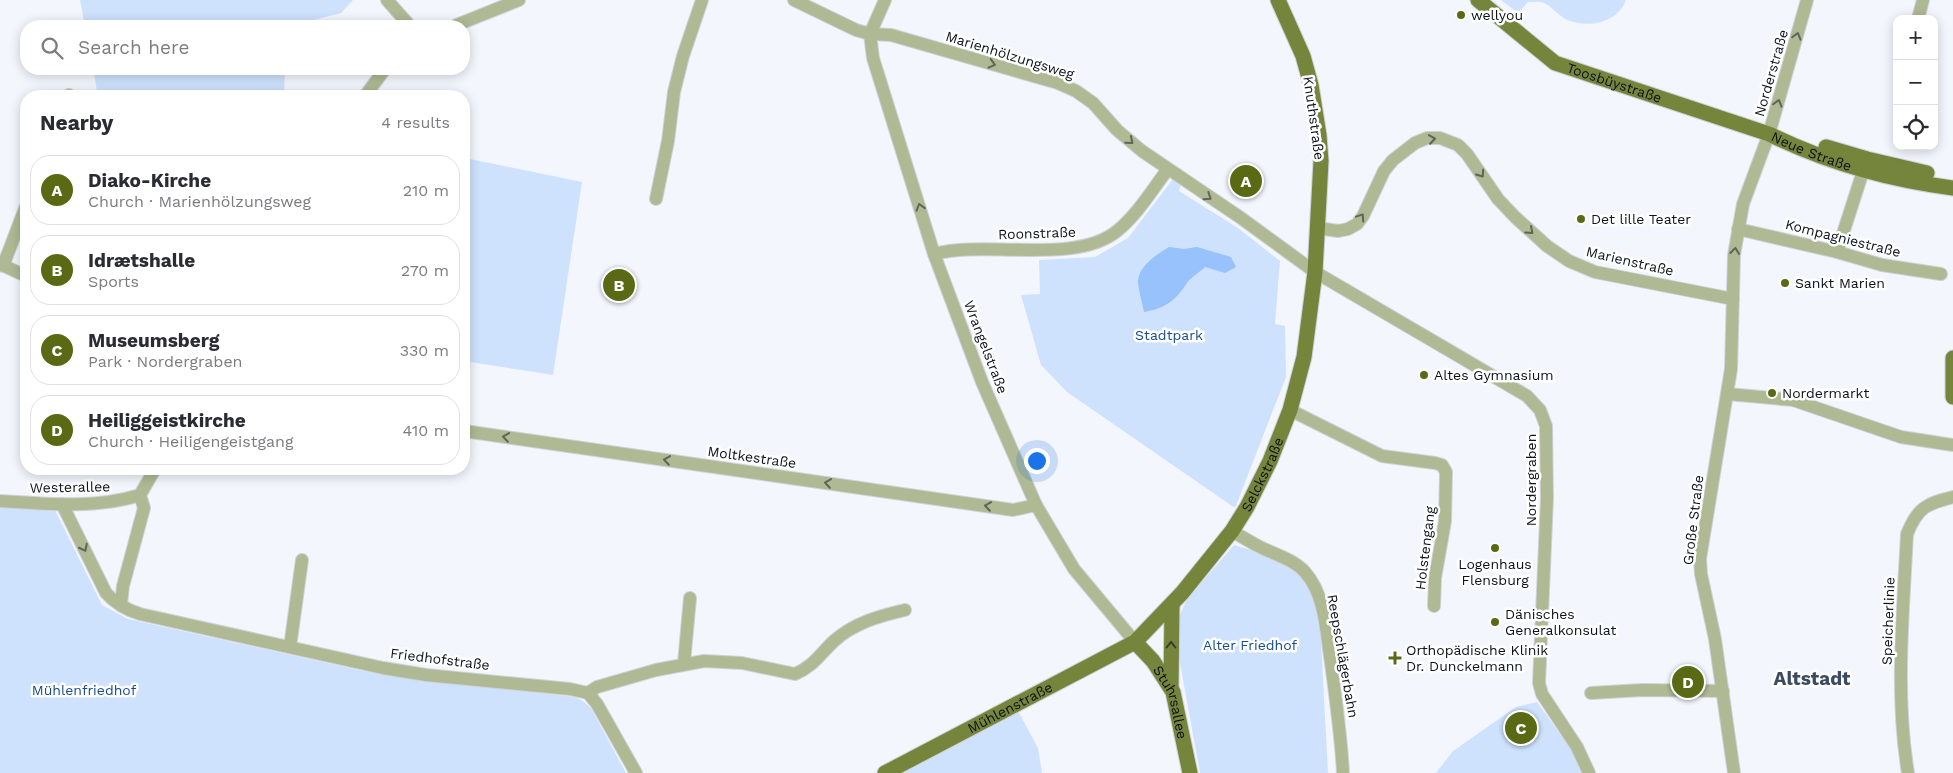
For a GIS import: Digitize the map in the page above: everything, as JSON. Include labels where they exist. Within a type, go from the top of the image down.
[{"type":"main road","name":"Knuthstraße","points":[[1278,0],[1304,56],[1311,85],[1321,161],[1315,272]]},
{"type":"main road","name":"Toosbüystraße","points":[[1478,0],[1555,62],[1769,134]]},
{"type":"main road","name":"Neue Straße","points":[[1769,134],[1797,148],[1953,188]]},
{"type":"main road","name":"Neue Straße","points":[[1865,165],[1953,180]]},
{"type":"main road","name":"Selckstraße","points":[[1135,642],[1172,604],[1232,531],[1247,507],[1270,461],[1290,410],[1304,357],[1315,272]]},
{"type":"main road","points":[[1953,358],[1953,397]]},
{"type":"main road","points":[[1171,687],[1172,604]]},
{"type":"main road","name":"Stuhrsallee","points":[[1135,642],[1153,661],[1171,687],[1182,727],[1190,773]]},
{"type":"main road","name":"Mühlenstraße","points":[[885,773],[1135,642]]},
{"type":"street","points":[[387,0],[405,20]]},
{"type":"street","points":[[469,20],[519,0]]},
{"type":"street","points":[[656,199],[668,141],[674,92],[683,56],[702,0]]},
{"type":"street","name":"Marienhölzungsweg","points":[[794,0],[843,25],[870,34],[891,35],[1058,83],[1076,91],[1093,103],[1117,130],[1168,170],[1241,218],[1315,272]]},
{"type":"street","points":[[870,34],[885,0]]},
{"type":"street","name":"Norderstraße","points":[[1733,299],[1734,255],[1743,204],[1769,134],[1807,0]]},
{"type":"street","points":[[1919,15],[1923,0]]},
{"type":"street","name":"Wrangelstraße","points":[[870,34],[873,58],[934,254],[982,382],[1036,505],[1074,569],[1135,642]]},
{"type":"street","points":[[369,90],[381,75]]},
{"type":"street","name":"Marienstraße","points":[[1318,228],[1338,231],[1348,229],[1357,224],[1363,216],[1384,171],[1393,160],[1403,150],[1415,143],[1427,138],[1440,138],[1450,140],[1467,154],[1498,198],[1515,217],[1548,246],[1570,261],[1595,272],[1733,299]]},
{"type":"street","points":[[1837,252],[1865,165]]},
{"type":"street","name":"Roonstraße","points":[[934,254],[956,250],[1072,248],[1101,242],[1117,231],[1129,219],[1168,170]]},
{"type":"street","points":[[20,221],[2,265],[20,273]]},
{"type":"street","name":"Kompagniestraße","points":[[1738,229],[1837,252],[1882,265],[1941,274]]},
{"type":"street","name":"Nordergraben","points":[[1315,272],[1510,385],[1527,396],[1540,410],[1546,426],[1547,498],[1538,671],[1539,683],[1542,694],[1577,746],[1589,773]]},
{"type":"street","name":"Große Straße","points":[[1733,299],[1731,369],[1728,394],[1700,559],[1715,639],[1734,773]]},
{"type":"street","points":[[1728,394],[1793,400],[1900,437],[1953,445]]},
{"type":"street","name":"Holstengang","points":[[1290,410],[1382,456],[1442,465],[1446,472],[1445,521],[1435,578],[1434,606]]},
{"type":"street","name":"Moltkestraße","points":[[470,432],[1013,510],[1036,505]]},
{"type":"street","points":[[121,604],[123,586],[144,508],[140,495],[152,475]]},
{"type":"street","name":"Westerallee","points":[[0,501],[62,504],[119,501],[140,495]]},
{"type":"street","name":"Speicherlinie","points":[[1908,773],[1901,676],[1907,534],[1914,518],[1921,509],[1931,502],[1953,497]]},
{"type":"street","name":"Friedhofstraße","points":[[62,504],[106,593],[125,608],[140,614],[349,661],[426,675],[570,689],[588,693]]},
{"type":"street","name":"Reepschlägerbahn","points":[[1232,531],[1288,559],[1304,571],[1314,584],[1318,594],[1327,637],[1340,730],[1342,773]]},
{"type":"street","points":[[290,647],[302,560]]},
{"type":"street","points":[[684,663],[690,598]]},
{"type":"street","points":[[636,773],[597,704],[588,693],[610,683],[684,663],[704,661],[724,661],[795,674],[815,663],[834,641],[858,625],[877,616],[905,610]]},
{"type":"street","points":[[1591,693],[1642,690],[1723,691]]},
{"type":"green space","points":[[80,0],[353,0],[341,13],[314,20],[84,20]]},
{"type":"green space","points":[[1501,0],[1626,0],[1617,14],[1603,21],[1586,24],[1566,20],[1542,2],[1528,2],[1518,13]]},
{"type":"green space","points":[[94,75],[285,75],[284,90],[97,90]]},
{"type":"green space","points":[[470,159],[582,182],[553,375],[470,362]]},
{"type":"green space","name":"Stadtpark","points":[[1173,179],[1181,184],[1179,191],[1238,228],[1280,261],[1275,324],[1285,326],[1286,377],[1235,508],[1067,392],[1041,365],[1021,295],[1040,294],[1039,260],[1095,257],[1128,238]]},
{"type":"green space","name":"Mühlenfriedhof","points":[[0,507],[55,510],[102,605],[128,619],[368,672],[575,697],[591,708],[626,773],[0,773]]},
{"type":"green space","name":"Alter Friedhof","points":[[1234,545],[1280,559],[1296,568],[1302,574],[1311,590],[1320,621],[1328,773],[1200,773],[1178,652],[1177,622],[1187,599]]},
{"type":"green space","points":[[1537,702],[1571,749],[1581,773],[1436,773],[1453,751],[1516,707]]},
{"type":"green space","points":[[1018,711],[1038,748],[1042,773],[903,773]]},
{"type":"water","points":[[1169,247],[1184,249],[1197,247],[1231,257],[1236,267],[1225,273],[1205,267],[1169,303],[1144,312],[1138,286],[1139,277],[1144,266]]},
{"type":"place","name":"wellyou","points":[[1461,15]]},
{"type":"place","name":"Diako-Kirche","points":[[1246,181]]},
{"type":"place","name":"Det lille Teater","points":[[1581,219]]},
{"type":"place","name":"Sankt Marien","points":[[1785,283]]},
{"type":"place","name":"Idrætshalle","points":[[619,285]]},
{"type":"place","name":"Altes Gymnasium","points":[[1424,375]]},
{"type":"place","name":"Nordermarkt","points":[[1772,393]]},
{"type":"place","name":"Logenhaus Flensburg","points":[[1495,548]]},
{"type":"place","name":"Dänisches Generalkonsulat","points":[[1495,622]]},
{"type":"place","name":"Orthopädische Klinik Dr. Dunckelmann","points":[[1395,658]]},
{"type":"place","name":"Heiliggeistkirche","points":[[1688,682]]},
{"type":"place","name":"Museumsberg","points":[[1521,728]]},
{"type":"district","name":"Altstadt","points":[[1812,678]]}]
